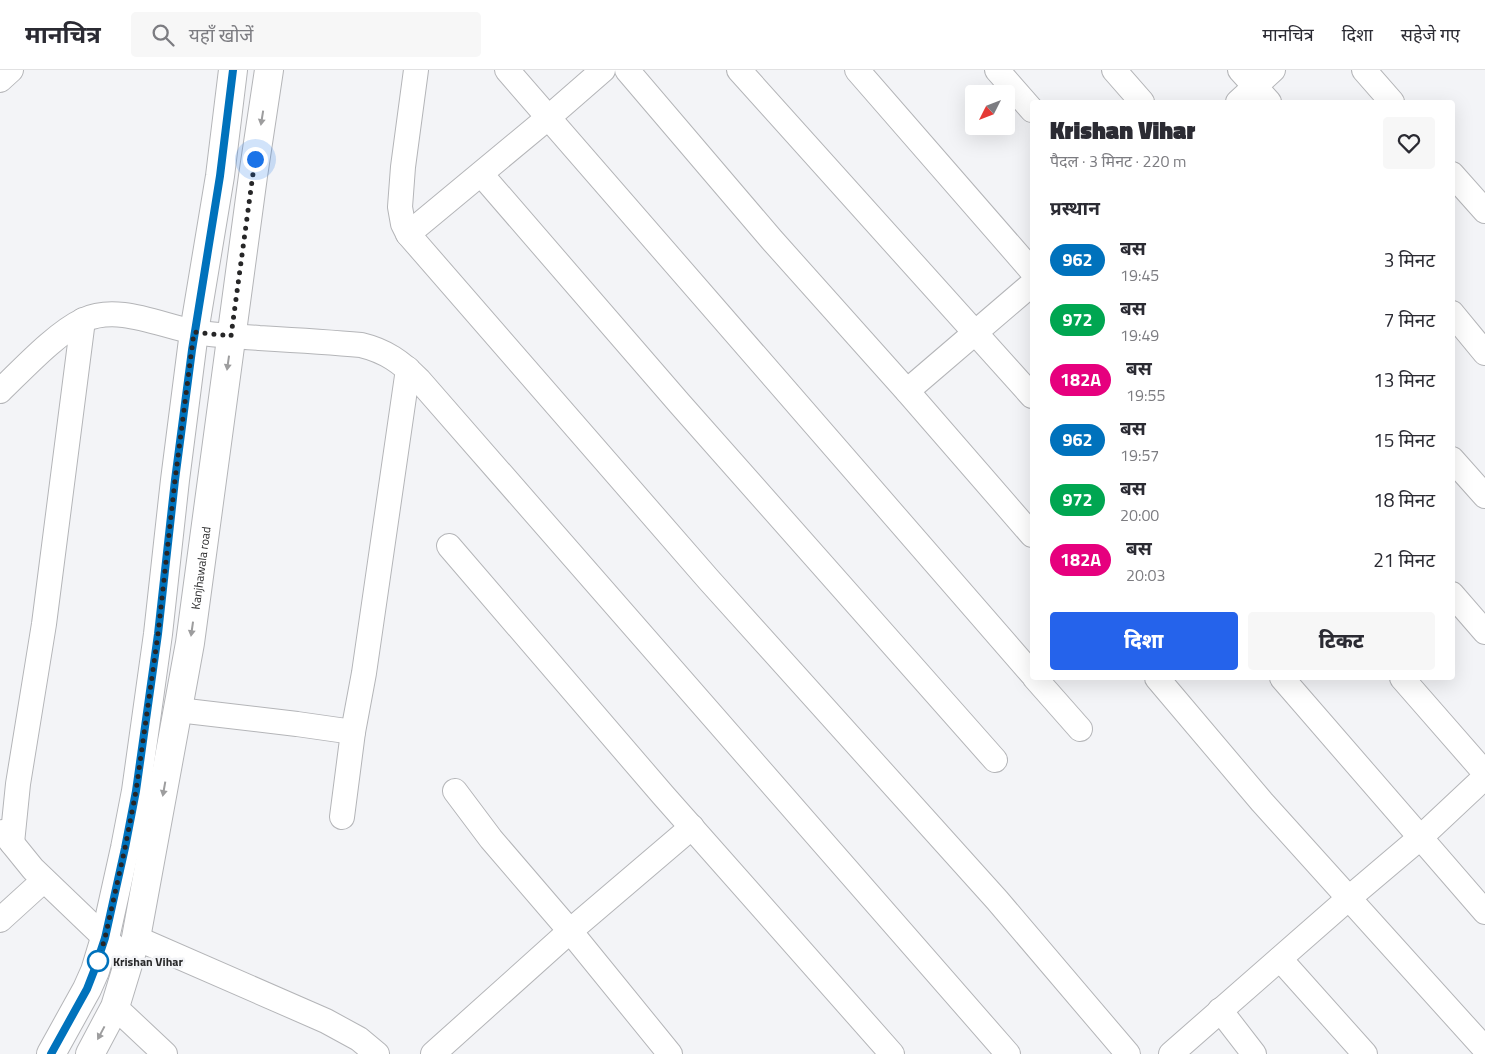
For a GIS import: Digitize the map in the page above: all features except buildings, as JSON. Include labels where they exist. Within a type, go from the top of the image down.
[{"type":"main road","points":[[51,1054],[87,989],[94,971],[105,938],[125,848],[137,782],[158,634],[194,332],[220,176],[233,70]]},
{"type":"main road","name":"Kanjhawala road","points":[[90,1054],[115,1007],[133,950],[178,710],[190,643],[252,176],[269,70]]},
{"type":"street","points":[[0,80],[11,70]]},
{"type":"street","points":[[416,70],[403,168],[400,207],[403,224],[408,234],[709,580],[997,900],[1128,1054]]},
{"type":"street","points":[[507,70],[1030,672]]},
{"type":"street","points":[[408,234],[603,70]]},
{"type":"street","points":[[627,70],[772,240],[1030,533]]},
{"type":"street","points":[[738,70],[1030,394]]},
{"type":"street","points":[[857,70],[1030,268]]},
{"type":"street","points":[[997,70],[1030,108]]},
{"type":"street","points":[[1114,70],[1140,100]]},
{"type":"street","points":[[1251,90],[1273,70]]},
{"type":"street","points":[[1364,70],[1390,100]]},
{"type":"street","points":[[481,174],[686,411],[995,760]]},
{"type":"street","points":[[1455,177],[1485,212]]},
{"type":"street","points":[[907,391],[1030,286]]},
{"type":"street","points":[[0,391],[58,336],[84,320],[99,315],[120,315],[145,319],[194,332],[361,345],[375,348],[387,354],[408,369],[426,388],[1008,1054]]},
{"type":"street","points":[[1455,317],[1485,353]]},
{"type":"street","points":[[84,320],[44,624],[18,784],[6,836],[33,869],[105,938],[326,1021],[359,1039],[377,1054]]},
{"type":"street","points":[[342,817],[353,732],[365,665],[408,369]]},
{"type":"street","points":[[1455,462],[1485,496]]},
{"type":"street","points":[[449,546],[774,922],[892,1054]]},
{"type":"street","points":[[1455,597],[1485,632]]},
{"type":"street","points":[[1037,680],[1080,729]]},
{"type":"street","points":[[1158,680],[1262,802],[1485,1049]]},
{"type":"street","points":[[1284,680],[1485,912]]},
{"type":"street","points":[[1171,1054],[1421,837],[1485,775],[1404,680]]},
{"type":"street","points":[[178,710],[353,732]]},
{"type":"street","points":[[455,791],[492,839],[670,1054]]},
{"type":"street","points":[[433,1054],[570,931],[692,827]]},
{"type":"street","points":[[0,920],[44,880]]},
{"type":"street","points":[[1280,959],[1365,1054]]},
{"type":"street","points":[[115,1007],[165,1054]]},
{"type":"street","points":[[1220,1010],[1254,1054]]},
{"type":"bus line","name":"962","points":[[51,1054],[87,989],[105,938],[136,791],[158,634],[192,350],[220,176],[233,70]]},
{"type":"place","name":"Krishan Vihar","points":[[98,961]]},
{"type":"route","points":[[98,961],[105,938],[136,791],[158,634],[194,332],[231,336],[255,159]]}]
